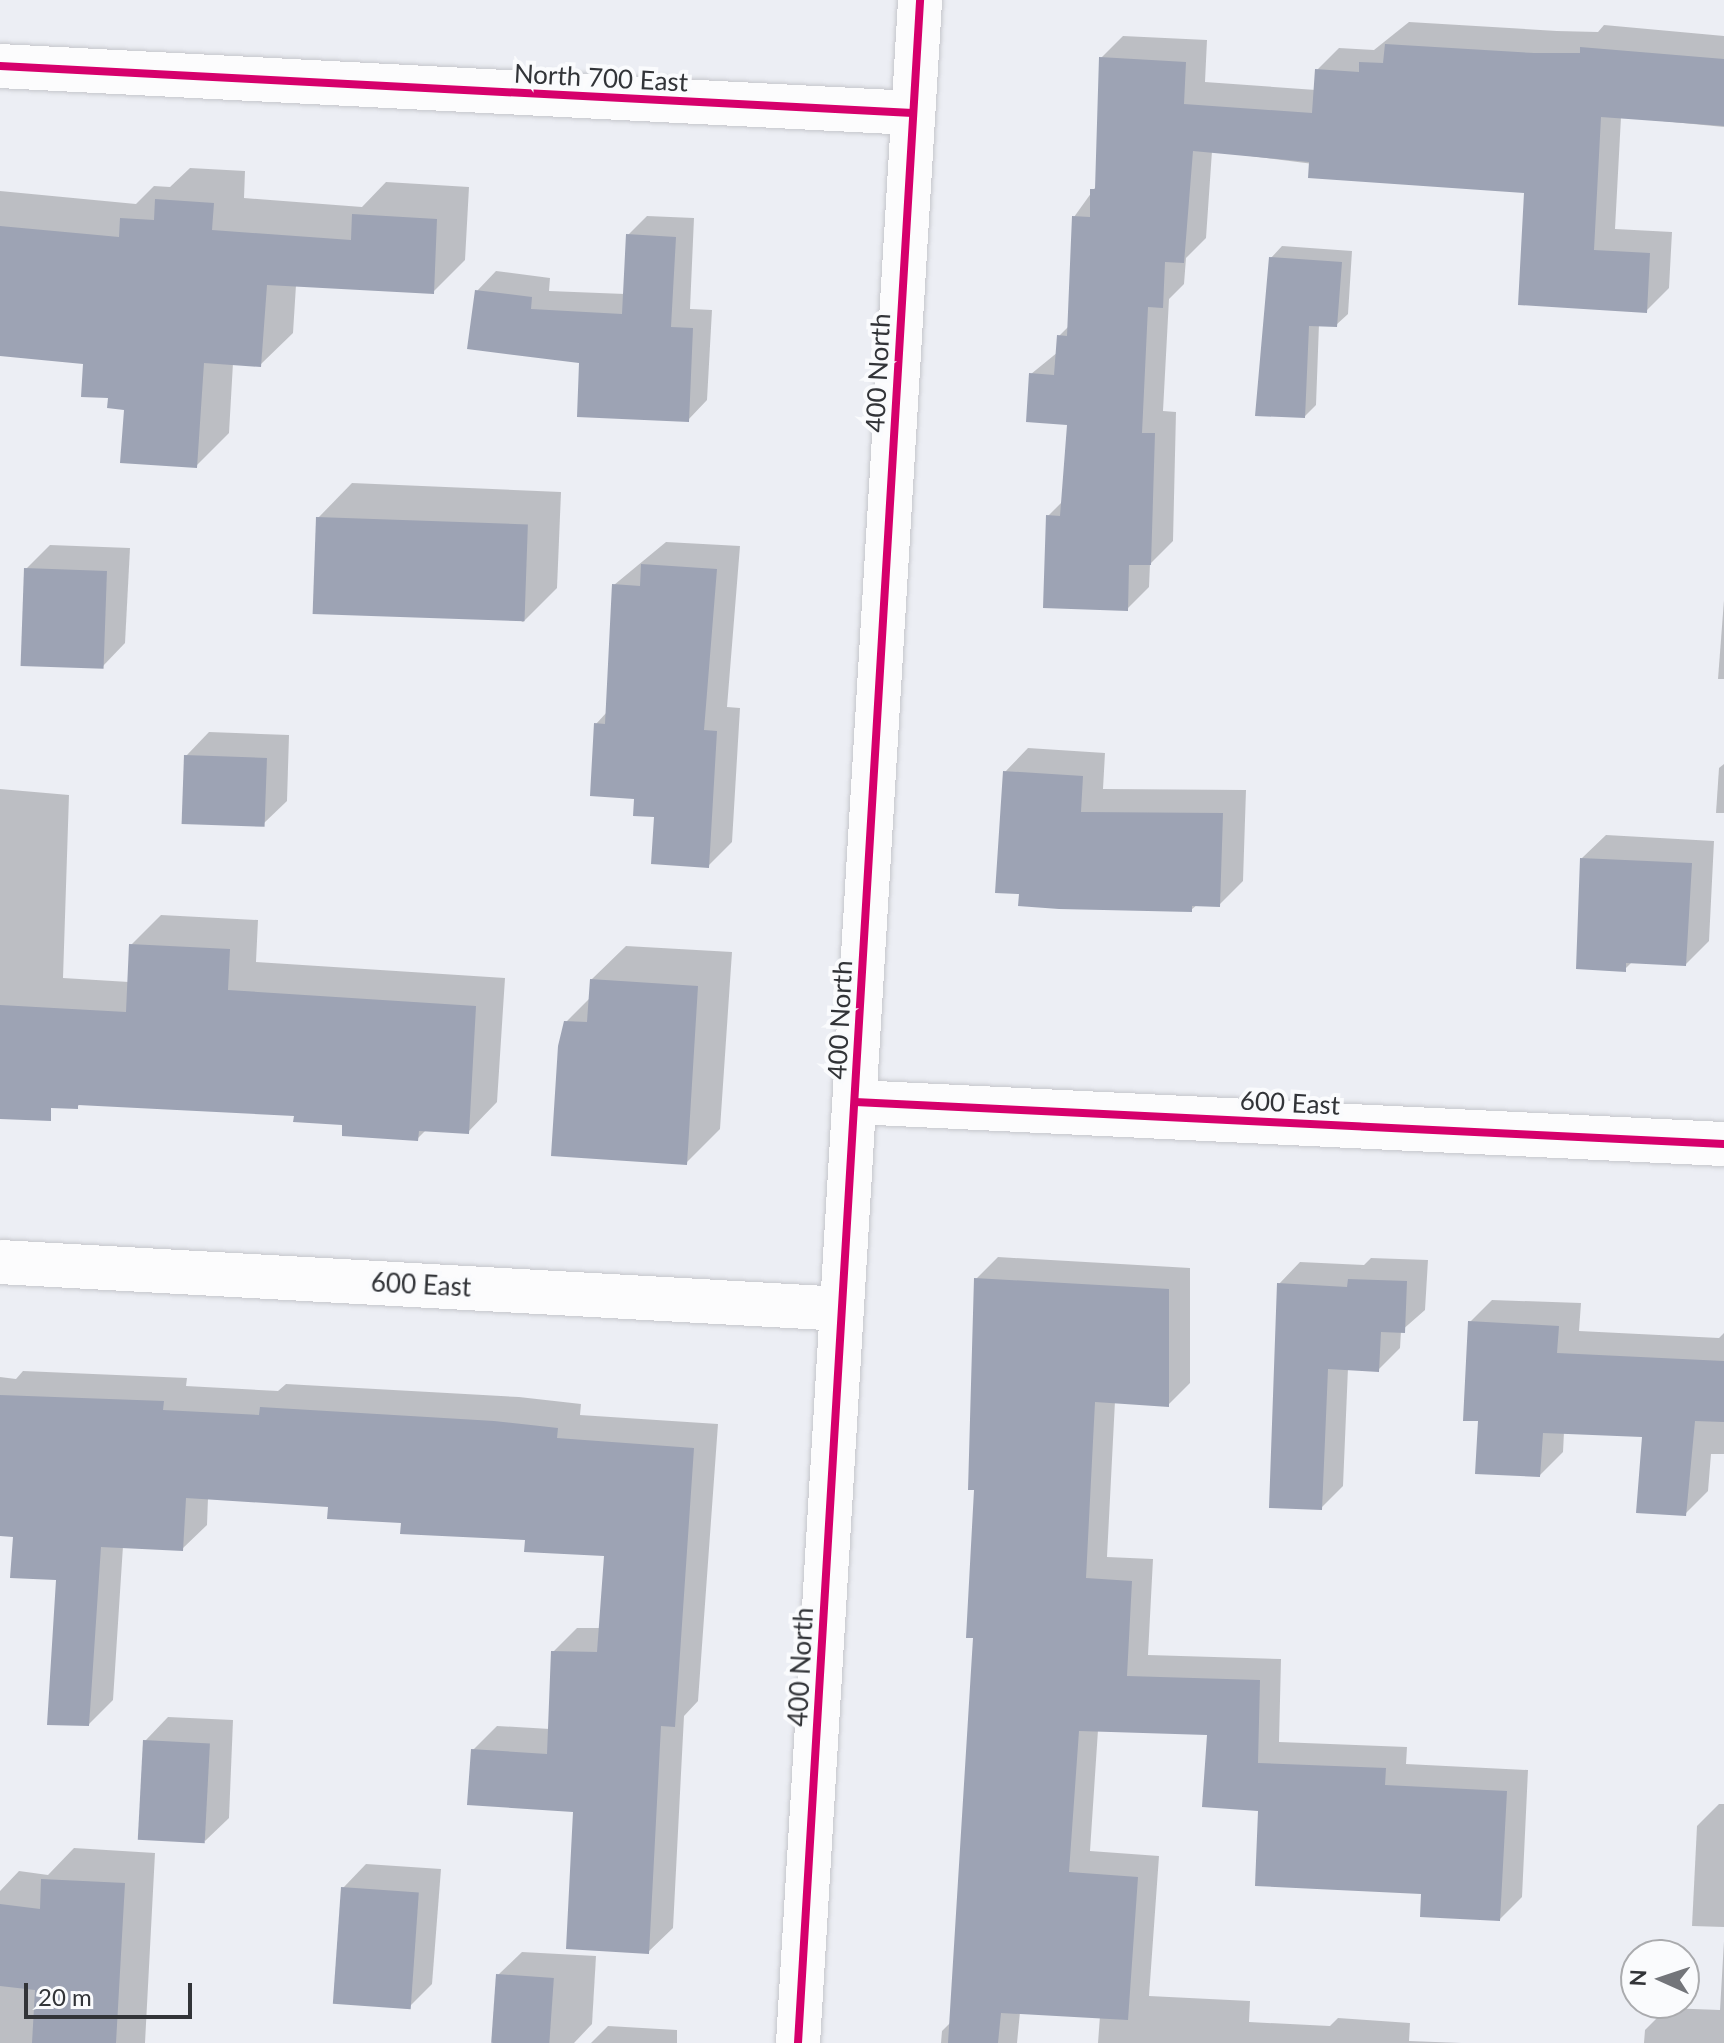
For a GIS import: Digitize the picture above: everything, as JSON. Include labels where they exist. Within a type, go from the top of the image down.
[{"type":"street","name":"400 North","points":[[798,2043],[920,0]]},
{"type":"street","name":"North 700 East","points":[[0,66],[913,113]]},
{"type":"street","name":"600 East","points":[[855,1102],[1724,1144]]},
{"type":"street","name":"600 East","points":[[0,1262],[842,1309]]},
{"type":"building","points":[[1385,44],[1534,53],[1580,53],[1580,47],[1724,59],[1724,126],[1601,117],[1594,250],[1650,253],[1647,313],[1518,305],[1524,193],[1308,178],[1309,162],[1193,151],[1184,263],[1165,262],[1163,308],[1148,307],[1142,433],[1155,433],[1151,565],[1129,565],[1128,611],[1043,608],[1046,515],[1060,516],[1067,425],[1026,422],[1029,373],[1054,375],[1057,335],[1067,336],[1072,216],[1090,217],[1090,189],[1095,189],[1099,57],[1186,62],[1184,104],[1312,113],[1315,69],[1359,72],[1359,62],[1383,63]]},
{"type":"building","points":[[155,199],[214,203],[212,230],[351,240],[352,214],[437,219],[434,294],[267,285],[261,367],[204,363],[197,468],[120,463],[124,410],[107,408],[108,398],[81,397],[83,364],[0,356],[0,226],[119,237],[120,218],[154,220]]},
{"type":"building","points":[[626,234],[676,237],[671,327],[693,328],[689,422],[577,417],[579,363],[467,349],[475,290],[532,297],[531,309],[622,314]]},
{"type":"building","points":[[1269,257],[1342,262],[1337,327],[1309,326],[1305,418],[1255,416]]},
{"type":"building","points":[[316,517],[528,524],[524,621],[313,614]]},
{"type":"building","points":[[641,564],[717,569],[704,730],[717,731],[709,868],[651,864],[654,817],[633,816],[634,799],[590,796],[594,723],[605,724],[612,584],[640,586]]},
{"type":"building","points":[[24,568],[107,571],[104,669],[21,666]]},
{"type":"building","points":[[184,755],[267,758],[265,827],[182,824]]},
{"type":"building","points":[[1003,771],[1083,776],[1081,812],[1223,813],[1220,907],[1192,906],[1192,912],[1059,909],[1018,906],[1019,894],[995,893]]},
{"type":"building","points":[[1580,858],[1692,863],[1686,966],[1626,963],[1626,972],[1576,969]]},
{"type":"building","points":[[129,944],[230,949],[228,990],[476,1006],[469,1134],[419,1131],[418,1141],[342,1136],[342,1125],[293,1122],[294,1116],[78,1105],[78,1109],[51,1108],[51,1121],[0,1119],[0,1005],[126,1012]]},
{"type":"building","points":[[590,979],[698,986],[687,1165],[551,1156],[558,1046],[564,1021],[587,1022]]},
{"type":"building","points":[[974,1278],[1169,1289],[1169,1407],[1095,1402],[1086,1578],[1132,1581],[1127,1676],[1260,1680],[1258,1763],[1386,1768],[1385,1785],[1507,1791],[1500,1921],[1420,1917],[1421,1894],[1255,1886],[1258,1811],[1202,1807],[1207,1735],[1079,1731],[1069,1872],[1138,1877],[1128,2020],[1001,2013],[998,2043],[948,2043],[973,1638],[966,1638],[974,1490],[968,1490]]},
{"type":"building","points":[[1348,1279],[1407,1281],[1405,1333],[1381,1332],[1379,1372],[1328,1369],[1322,1510],[1269,1508],[1277,1283],[1347,1287]]},
{"type":"building","points":[[1468,1321],[1559,1326],[1557,1353],[1724,1361],[1724,1422],[1695,1421],[1686,1516],[1636,1513],[1642,1437],[1543,1433],[1540,1477],[1475,1474],[1478,1421],[1463,1421]]},
{"type":"building","points":[[0,1395],[164,1401],[163,1410],[259,1415],[260,1407],[494,1421],[558,1428],[557,1438],[694,1448],[675,1727],[661,1726],[649,1954],[566,1949],[573,1812],[467,1805],[471,1749],[547,1754],[551,1651],[597,1652],[604,1556],[524,1552],[525,1540],[400,1534],[401,1523],[327,1519],[328,1507],[186,1498],[183,1551],[101,1547],[89,1726],[47,1725],[56,1580],[10,1578],[13,1537],[0,1536]]},
{"type":"building","points":[[143,1740],[210,1744],[205,1843],[138,1840]]},
{"type":"building","points":[[41,1879],[125,1883],[116,2043],[32,2043],[35,1990],[0,1986],[0,1904],[40,1909]]},
{"type":"building","points":[[341,1887],[419,1892],[411,2009],[333,2004]]},
{"type":"building","points":[[496,1974],[554,1978],[549,2043],[491,2043]]},
{"type":"cycle path","points":[[798,2043],[920,0]]},
{"type":"cycle path","points":[[0,66],[913,113]]},
{"type":"cycle path","points":[[855,1102],[1724,1144]]}]
